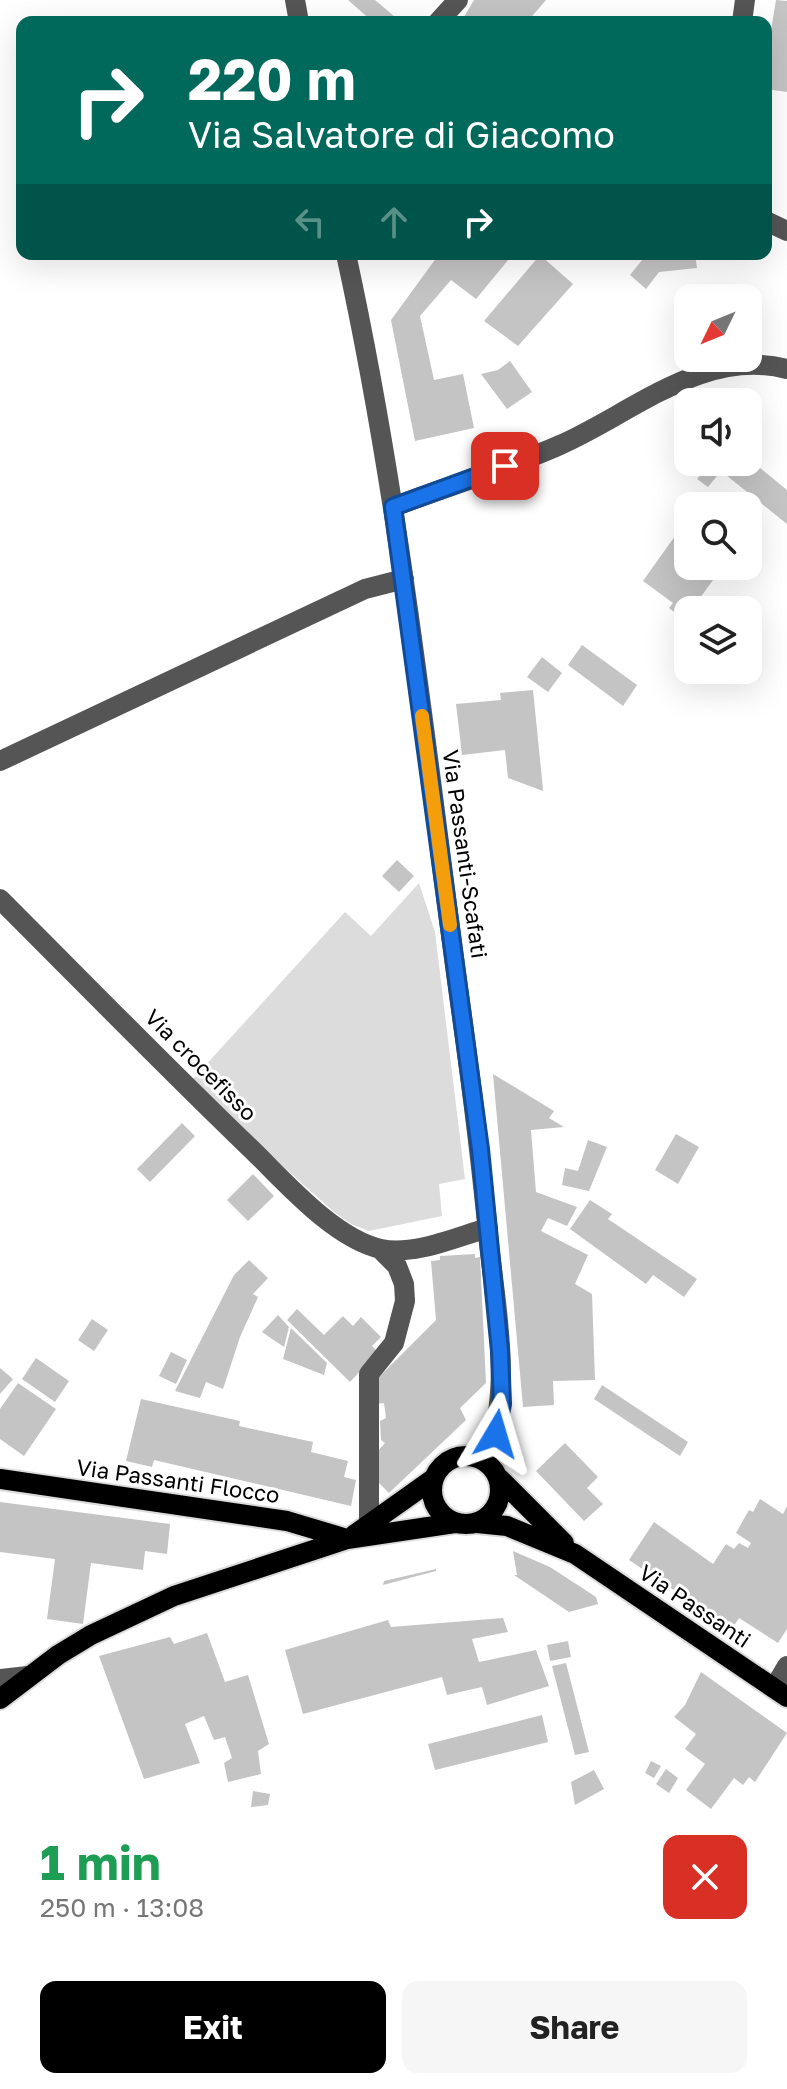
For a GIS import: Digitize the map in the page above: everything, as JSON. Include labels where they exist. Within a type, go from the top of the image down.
[{"type":"main road","points":[[0,1699],[28,1676],[91,1635],[131,1614],[207,1584],[347,1539],[455,1523],[477,1523],[495,1510],[501,1489],[499,1478],[485,1461],[465,1455],[445,1462],[433,1479],[347,1539]]},
{"type":"main road","name":"Via Passanti","points":[[499,1478],[575,1554],[781,1693]]},
{"type":"main road","name":"Via Passanti Flocco","points":[[0,1479],[287,1521],[347,1539]]},
{"type":"main road","points":[[433,1479],[432,1490],[438,1510],[455,1523]]},
{"type":"main road","name":"Via Passanti","points":[[477,1523],[507,1526],[575,1554]]},
{"type":"street","points":[[443,16],[458,0]]},
{"type":"street","name":"Via Passanti-Scafati","points":[[347,260],[404,579],[488,1228],[502,1404],[496,1434],[485,1461]]},
{"type":"street","points":[[393,507],[560,445],[696,375],[738,365],[787,369]]},
{"type":"street","points":[[0,761],[365,589],[404,579]]},
{"type":"street","name":"Via crocefisso","points":[[0,899],[316,1211],[353,1238],[380,1249],[403,1251],[488,1228]]},
{"type":"street","name":"Via crocefisso","points":[[369,1525],[369,1374],[394,1343],[405,1301],[404,1284],[397,1266],[380,1249]]},
{"type":"street","points":[[781,1693],[787,1666]]},
{"type":"street","points":[[0,1679],[28,1676]]},
{"type":"shaded area","points":[[419,883],[435,932],[465,1179],[439,1184],[442,1216],[369,1231],[351,1224],[334,1212],[193,1079],[345,912],[371,936]]},
{"type":"building","points":[[348,0],[375,0],[394,16],[366,16]]},
{"type":"building","points":[[474,0],[546,0],[532,16],[465,16]]},
{"type":"building","points":[[776,0],[787,1],[787,92],[772,90],[772,24]]},
{"type":"building","points":[[435,260],[508,260],[476,299],[451,280],[420,316],[434,380],[463,374],[474,428],[415,441],[391,320]]},
{"type":"building","points":[[536,260],[546,260],[573,284],[518,346],[484,321]]},
{"type":"building","points":[[642,260],[696,260],[697,268],[659,272],[646,289],[630,275]]},
{"type":"building","points":[[510,361],[532,392],[507,409],[481,374],[498,370]]},
{"type":"building","points":[[762,469],[787,490],[787,524],[762,504],[762,492],[747,492],[727,476],[762,476]]},
{"type":"building","points":[[699,476],[717,476],[708,487],[697,479]]},
{"type":"building","points":[[674,537],[674,580],[713,580],[701,596],[674,596],[674,612],[669,608],[673,603],[643,581]]},
{"type":"building","points":[[582,645],[637,685],[623,706],[568,665]]},
{"type":"building","points":[[542,657],[562,673],[548,692],[527,677]]},
{"type":"building","points":[[533,690],[543,791],[508,778],[505,750],[462,755],[456,704],[501,700],[500,693]]},
{"type":"building","points":[[397,860],[414,876],[399,892],[382,876]]},
{"type":"building","points":[[493,1074],[554,1111],[549,1118],[564,1127],[531,1130],[536,1192],[577,1207],[567,1226],[548,1218],[541,1231],[588,1255],[575,1284],[592,1294],[595,1380],[553,1381],[554,1405],[523,1407]]},
{"type":"building","points":[[182,1123],[195,1136],[150,1182],[137,1169]]},
{"type":"building","points":[[676,1134],[699,1147],[678,1184],[655,1170]]},
{"type":"building","points":[[588,1140],[607,1147],[589,1191],[562,1185],[565,1168],[578,1171]]},
{"type":"building","points":[[253,1174],[274,1196],[248,1221],[227,1200]]},
{"type":"building","points":[[590,1200],[612,1214],[608,1219],[697,1279],[684,1297],[653,1275],[646,1284],[570,1229]]},
{"type":"building","points":[[475,1254],[475,1258],[480,1257],[486,1383],[460,1408],[466,1420],[389,1493],[374,1478],[377,1452],[385,1443],[381,1440],[380,1421],[386,1418],[384,1403],[374,1404],[375,1381],[436,1320],[431,1261],[440,1260],[440,1256]]},
{"type":"building","points":[[249,1260],[268,1278],[253,1294],[258,1297],[240,1337],[223,1389],[206,1382],[200,1398],[175,1391],[234,1275]]},
{"type":"building","points":[[297,1309],[324,1335],[343,1316],[353,1326],[361,1317],[381,1337],[372,1346],[378,1352],[350,1382],[287,1320]]},
{"type":"building","points":[[278,1315],[289,1327],[284,1347],[262,1332]]},
{"type":"building","points":[[92,1319],[108,1330],[94,1351],[78,1340]]},
{"type":"building","points":[[291,1328],[327,1363],[324,1375],[283,1359]]},
{"type":"building","points":[[171,1352],[187,1360],[176,1384],[159,1376]]},
{"type":"building","points":[[36,1358],[69,1381],[55,1402],[22,1379]]},
{"type":"building","points":[[0,1368],[13,1379],[0,1394]]},
{"type":"building","points":[[18,1383],[56,1409],[24,1456],[0,1439],[0,1409]]},
{"type":"building","points":[[602,1385],[688,1442],[680,1456],[594,1399]]},
{"type":"building","points":[[141,1399],[240,1421],[239,1426],[313,1442],[311,1452],[348,1461],[344,1477],[356,1480],[351,1506],[154,1460],[152,1467],[126,1461]]},
{"type":"building","points":[[565,1443],[598,1477],[587,1488],[603,1504],[584,1521],[536,1471]]},
{"type":"building","points":[[760,1499],[783,1514],[787,1506],[787,1629],[778,1643],[739,1618],[732,1629],[629,1560],[654,1522],[713,1564],[726,1544],[734,1549],[739,1543],[748,1548],[751,1543],[736,1533],[749,1510],[753,1512]]},
{"type":"building","points":[[0,1502],[170,1524],[167,1554],[145,1551],[143,1570],[91,1563],[83,1624],[47,1619],[55,1559],[0,1552]]},
{"type":"building","points":[[513,1551],[550,1567],[596,1597],[598,1604],[569,1612],[514,1575],[517,1575]]},
{"type":"building","points":[[436,1571],[383,1585],[384,1581]]},
{"type":"building","points":[[503,1618],[508,1632],[472,1639],[479,1662],[536,1650],[549,1686],[487,1705],[482,1687],[447,1695],[442,1677],[303,1714],[285,1650],[388,1620],[391,1627]]},
{"type":"building","points":[[207,1633],[225,1682],[248,1675],[269,1744],[258,1751],[261,1774],[228,1782],[224,1763],[232,1758],[225,1737],[214,1740],[204,1716],[185,1724],[200,1763],[144,1779],[99,1656],[170,1637],[174,1644]]},
{"type":"building","points":[[568,1641],[571,1657],[550,1661],[547,1645]]},
{"type":"building","points":[[566,1663],[589,1752],[575,1755],[552,1666]]},
{"type":"building","points":[[701,1672],[787,1733],[755,1782],[749,1777],[743,1785],[734,1778],[711,1809],[686,1790],[705,1764],[685,1749],[696,1734],[674,1717],[685,1705]]},
{"type":"building","points":[[542,1715],[548,1742],[435,1770],[428,1744]]},
{"type":"building","points":[[651,1761],[661,1766],[654,1778],[645,1773]]},
{"type":"building","points":[[666,1769],[678,1778],[669,1793],[656,1784]]},
{"type":"building","points":[[594,1770],[604,1789],[575,1805],[571,1782]]},
{"type":"building","points":[[253,1791],[270,1794],[268,1805],[251,1807]]},
{"type":"slow traffic","points":[[422,716],[450,925]]},
{"type":"route","points":[[496,1434],[502,1404],[500,1351],[480,1149],[393,507],[505,466]]}]
